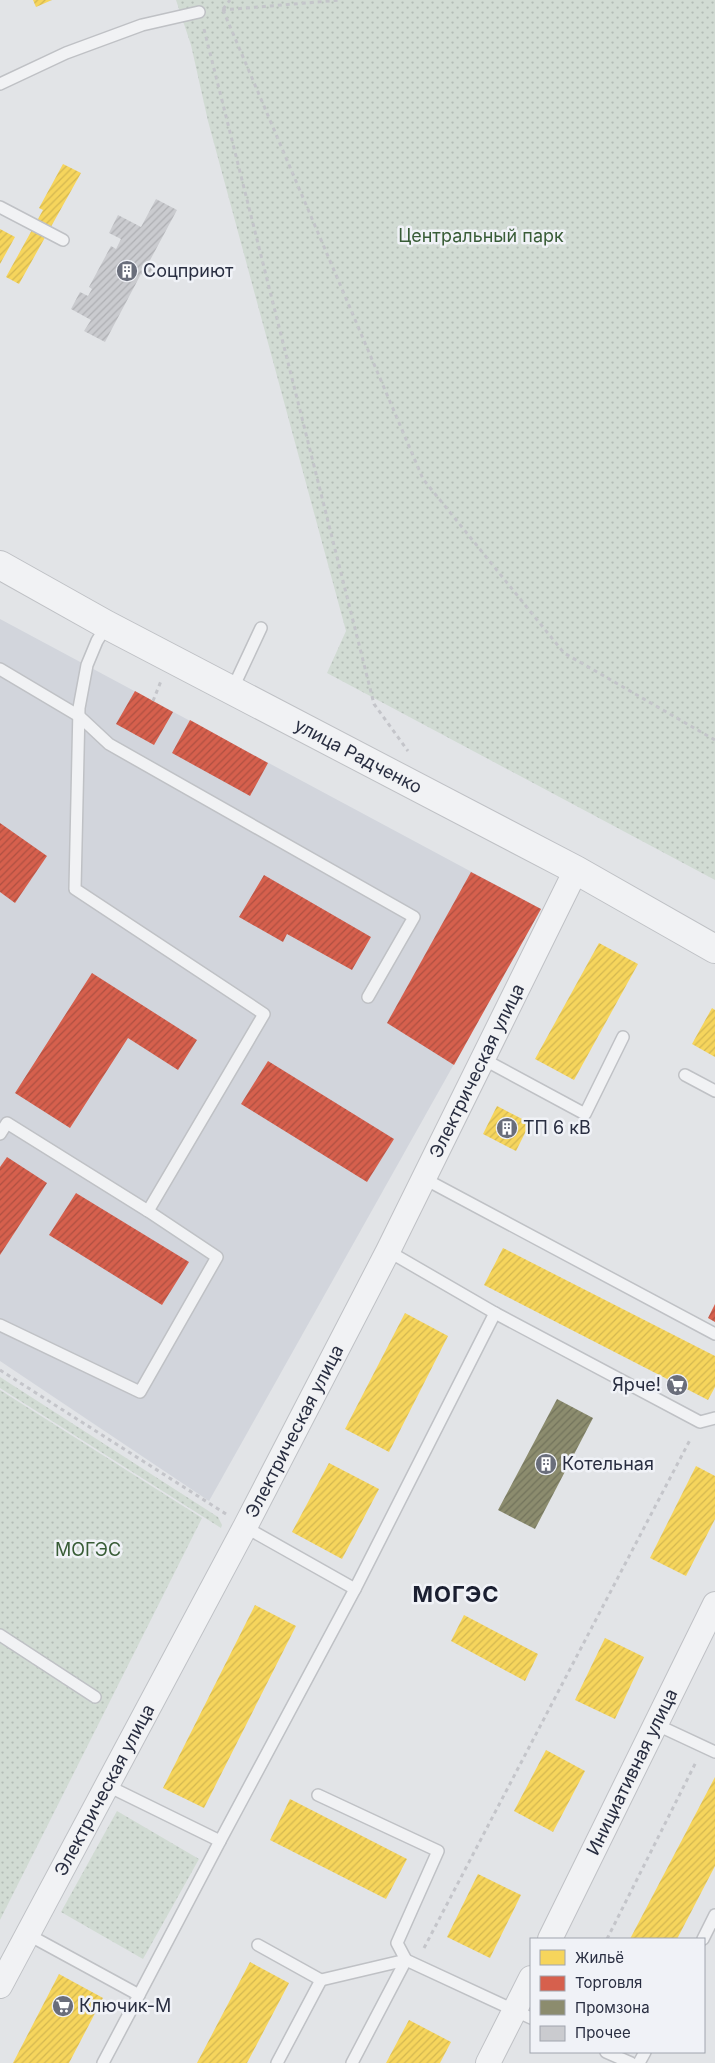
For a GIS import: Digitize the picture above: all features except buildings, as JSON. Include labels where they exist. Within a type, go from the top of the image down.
[{"type":"street","name":"улица Радченко","points":[[0,565],[107,625],[576,870],[715,949]]},
{"type":"street","name":"Электрическая улица","points":[[0,1986],[245,1527],[388,1251],[576,870]]},
{"type":"street","name":"Инициативная улица","points":[[550,1938],[715,1604]]},
{"type":"street","points":[[488,2063],[523,2014],[530,1982]]},
{"type":"lane","points":[[0,84],[74,50],[142,25],[199,12]]},
{"type":"lane","points":[[0,206],[63,240]]},
{"type":"lane","points":[[107,625],[87,665],[79,716],[75,889],[264,1014],[148,1211]]},
{"type":"lane","points":[[232,690],[261,628]]},
{"type":"lane","points":[[0,669],[79,716],[109,744],[414,917],[368,997]]},
{"type":"lane","points":[[483,1059],[585,1114],[623,1037]]},
{"type":"lane","points":[[685,1075],[715,1091]]},
{"type":"lane","points":[[0,1134],[7,1123],[148,1211],[217,1257],[140,1392],[0,1325]]},
{"type":"lane","points":[[423,1178],[715,1334]]},
{"type":"lane","points":[[388,1251],[494,1313],[700,1422],[715,1418]]},
{"type":"lane","points":[[103,2063],[355,1589],[494,1313]]},
{"type":"lane","points":[[245,1527],[355,1589]]},
{"type":"lane","points":[[0,1635],[95,1697]]},
{"type":"lane","points":[[655,1724],[715,1752]]},
{"type":"lane","points":[[108,1786],[220,1841]]},
{"type":"lane","points":[[318,1795],[438,1852],[397,1943],[411,1962],[523,2014]]},
{"type":"lane","points":[[704,1938],[715,1915]]},
{"type":"lane","points":[[27,1934],[139,1995]]},
{"type":"lane","points":[[258,1945],[321,1980],[411,1962]]},
{"type":"lane","points":[[352,2063],[411,1962]]},
{"type":"lane","points":[[277,2063],[321,1980]]},
{"type":"lane","points":[[608,2053],[631,2063]]},
{"type":"path","points":[[223,10],[230,0]]},
{"type":"path","points":[[223,10],[341,0]]},
{"type":"path","points":[[223,10],[423,479],[564,653],[715,740]]},
{"type":"path","points":[[199,12],[374,704],[412,758]]},
{"type":"path","points":[[153,701],[163,676]]},
{"type":"path","points":[[0,1370],[245,1527]]},
{"type":"path","points":[[411,1962],[700,1422]]},
{"type":"path","points":[[608,1938],[704,1747]]},
{"type":"shaded area","points":[[0,619],[541,909],[209,1501],[0,1361]]},
{"type":"green space","name":"Центральный парк","points":[[176,0],[715,0],[715,880],[327,673],[346,631],[208,121],[191,45]]},
{"type":"green space","points":[[0,1377],[218,1517],[222,1525],[221,1528],[0,1388]]},
{"type":"green space","name":"МОГЭС","points":[[0,1390],[202,1518],[0,1920]]},
{"type":"green space","points":[[117,1811],[199,1859],[143,1959],[61,1912]]},
{"type":"place","name":"Соцприют","points":[[127,271]]},
{"type":"place","name":"ТП 6 кВ","points":[[507,1128]]},
{"type":"place","name":"Ярче!","points":[[677,1385]]},
{"type":"place","name":"Котельная","points":[[546,1464]]},
{"type":"place","name":"Ключик-М","points":[[63,2006]]},
{"type":"district","name":"МОГЭС","points":[[456,1594]]}]
